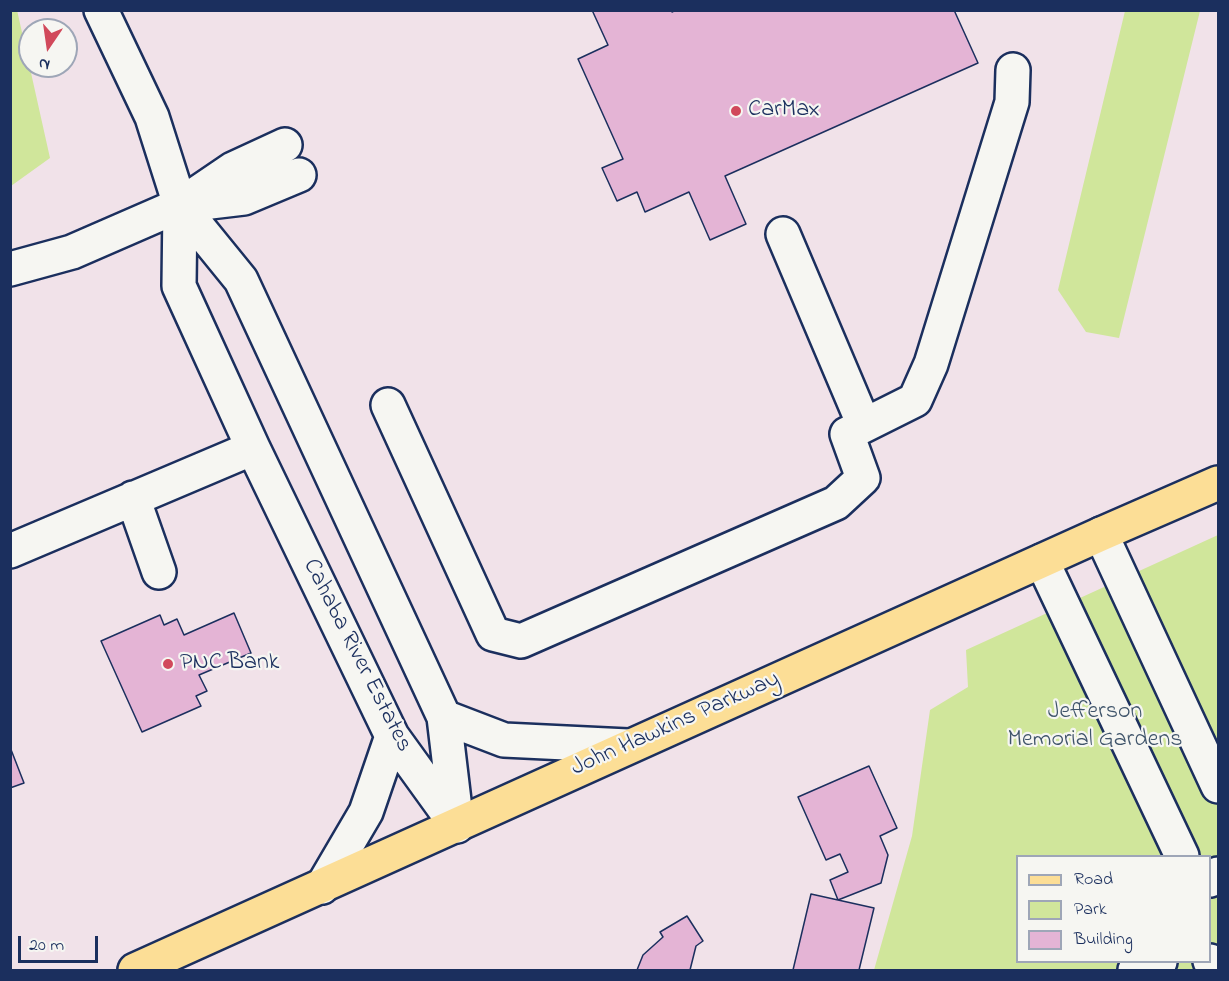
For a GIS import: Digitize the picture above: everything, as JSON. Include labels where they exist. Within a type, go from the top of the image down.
[{"type":"main road","name":"John Hawkins Parkway","points":[[135,970],[1101,534],[1215,489]]},
{"type":"street","name":"Cahaba River Estates","points":[[101,10],[152,117],[180,205],[179,286],[253,448],[392,736],[457,826]]},
{"type":"street","points":[[388,405],[493,634],[521,641],[836,503],[863,478],[846,434],[915,400],[931,364],[1012,102],[1013,70]]},
{"type":"street","points":[[10,269],[72,252],[180,205],[233,169],[285,145]]},
{"type":"street","points":[[180,205],[244,198],[299,175]]},
{"type":"street","name":"Cahaba River Estates","points":[[180,205],[242,280],[444,717],[457,826]]},
{"type":"street","points":[[783,234],[864,425]]},
{"type":"street","points":[[10,551],[253,448]]},
{"type":"street","points":[[133,498],[159,572]]},
{"type":"street","points":[[1101,534],[1218,786]]},
{"type":"street","points":[[1042,561],[1182,855]]},
{"type":"street","points":[[444,717],[504,740],[628,746]]},
{"type":"street","points":[[321,887],[366,812],[392,736]]},
{"type":"street","points":[[1135,970],[1157,963]]},
{"type":"green space","points":[[17,10],[19,18],[18,78],[32,78],[50,158],[11,186],[10,11]]},
{"type":"green space","points":[[1125,11],[1200,11],[1119,338],[1086,332],[1058,290]]},
{"type":"green space","name":"Jefferson Memorial Gardens","points":[[1218,535],[1218,970],[874,970],[912,836],[930,710],[968,687],[966,650]]},
{"type":"building","name":"CarMax","points":[[592,10],[671,10],[672,12],[676,10],[954,10],[978,63],[725,176],[746,224],[710,240],[689,192],[645,212],[637,192],[617,201],[602,168],[623,159],[578,59],[608,45]]},
{"type":"building","name":"PNC Bank","points":[[234,613],[251,653],[199,675],[207,691],[196,696],[201,706],[142,732],[101,641],[160,615],[164,625],[177,619],[184,635]]},
{"type":"building","points":[[10,747],[24,783],[10,788]]},
{"type":"building","points":[[869,766],[897,828],[880,836],[888,855],[881,883],[838,900],[830,880],[848,872],[840,854],[826,860],[798,797]]},
{"type":"building","points":[[811,894],[874,908],[859,970],[793,970]]},
{"type":"building","points":[[687,916],[703,941],[696,946],[690,970],[637,970],[643,955],[663,937],[660,932]]},
{"type":"place","name":"CarMax","points":[[736,111]]},
{"type":"place","name":"PNC Bank","points":[[168,664]]}]
